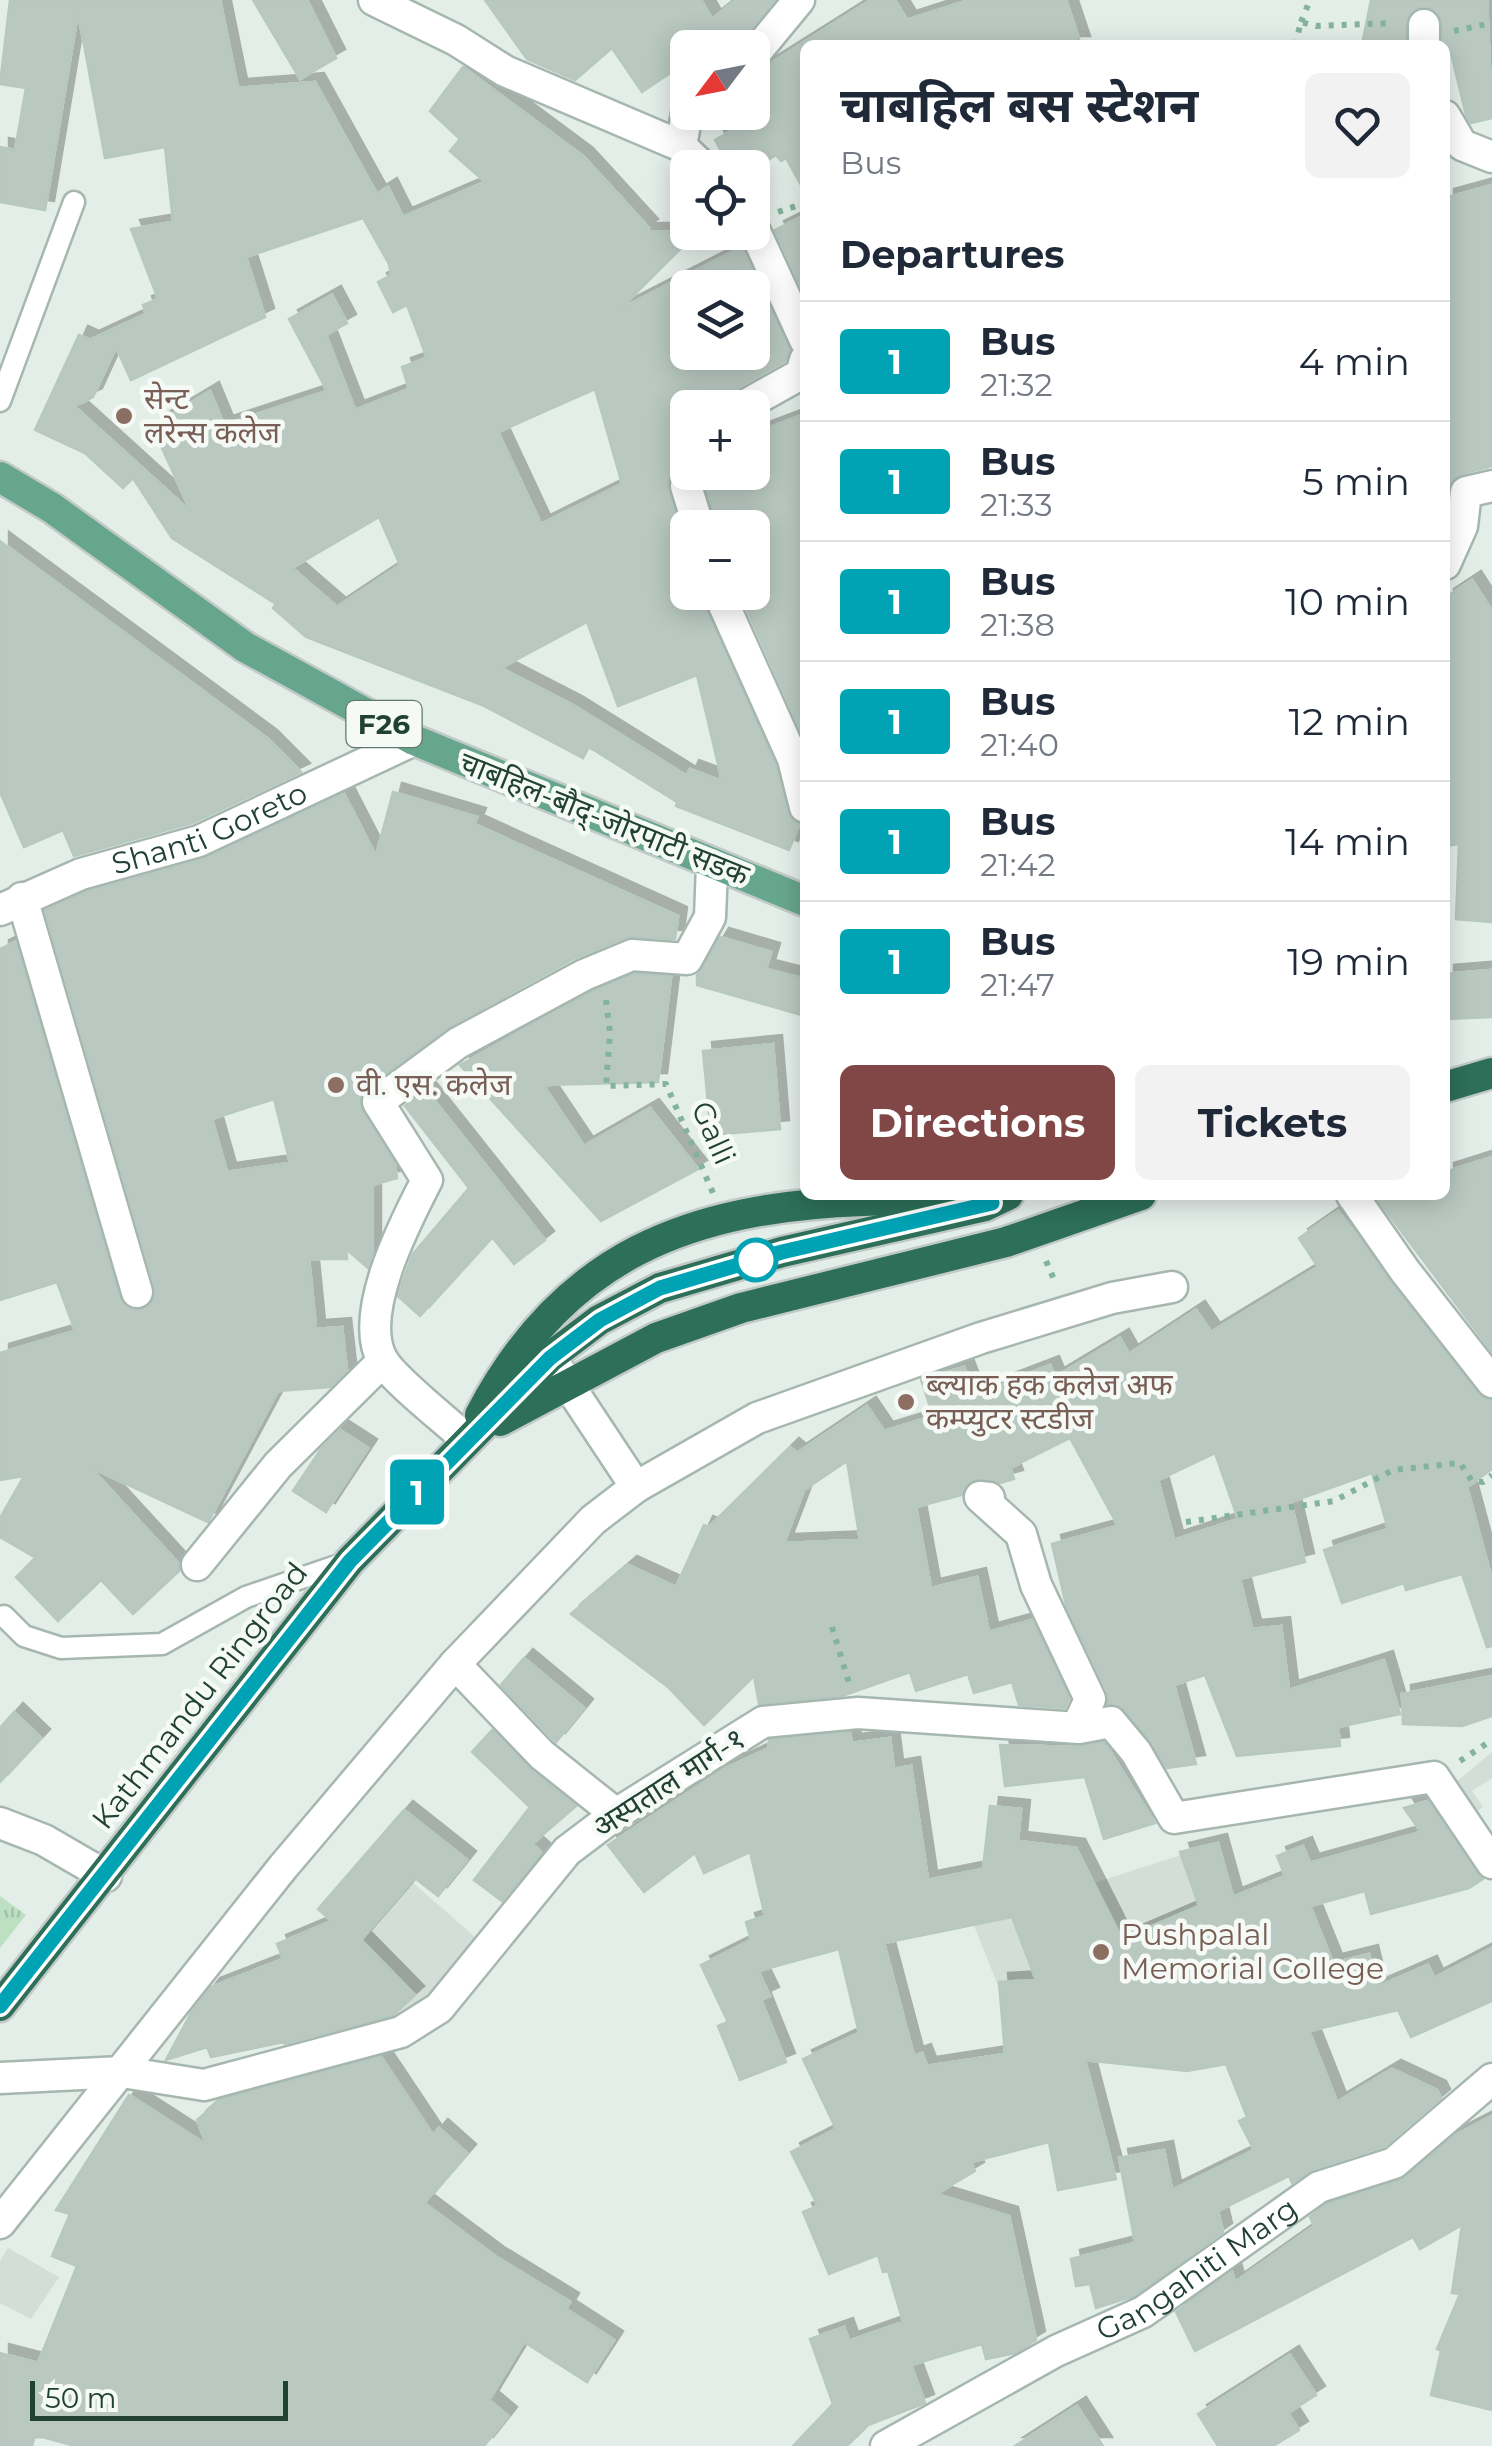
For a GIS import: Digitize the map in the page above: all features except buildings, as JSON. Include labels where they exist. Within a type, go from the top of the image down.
[{"type":"highway","points":[[468,1440],[502,1374],[554,1307],[624,1255],[694,1226],[778,1205],[899,1200]]},
{"type":"highway","name":"Kathmandu Ringroad","points":[[0,2006],[350,1561],[550,1358],[600,1320],[660,1288],[782,1252],[996,1200]]},
{"type":"highway","name":"Kathmandu Ringroad","points":[[468,1440],[656,1338],[741,1308],[1006,1242],[1127,1200]]},
{"type":"main road","name":"चाबहिल-बौद्-जोरपाटी सडक","points":[[0,476],[52,508],[245,647],[414,740],[712,866],[800,898]]},
{"type":"street","points":[[374,0],[456,40],[505,71],[685,150]]},
{"type":"street","points":[[770,35],[799,0]]},
{"type":"street","points":[[1450,125],[1462,145],[1492,158]]},
{"type":"street","points":[[681,146],[684,130]]},
{"type":"street","points":[[763,250],[800,329]]},
{"type":"street","points":[[770,391],[800,375]]},
{"type":"street","points":[[1450,553],[1462,526],[1466,492],[1492,486]]},
{"type":"street","points":[[727,610],[799,756]]},
{"type":"street","name":"Shanti Goreto","points":[[11,904],[81,874],[198,841],[414,740]]},
{"type":"street","points":[[468,1440],[383,1361],[374,1330],[393,1246],[427,1180],[378,1102],[458,1043],[584,976],[632,956],[687,959],[710,917],[712,866]]},
{"type":"street","points":[[11,904],[137,1292]]},
{"type":"street","points":[[1355,1200],[1492,1382]]},
{"type":"street","points":[[0,2223],[283,1867],[455,1664],[578,1533],[636,1486],[757,1418],[849,1383],[1112,1298],[1172,1287]]},
{"type":"street","points":[[550,1358],[636,1486]]},
{"type":"street","points":[[197,1565],[278,1465],[383,1361]]},
{"type":"street","points":[[989,1498],[980,1497],[1021,1534],[1036,1585],[1090,1699],[1077,1727]]},
{"type":"street","points":[[455,1664],[542,1754],[616,1814]]},
{"type":"street","name":"अस्पताल मार्ग-१","points":[[0,2078],[122,2072],[204,2086],[401,2032],[438,2008],[568,1851],[616,1814],[764,1722],[858,1713],[1077,1727],[1111,1722],[1136,1752],[1174,1818],[1434,1777],[1492,1863]]},
{"type":"street","points":[[0,1823],[44,1840],[106,1876]]},
{"type":"street","name":"Gangahiti Marg","points":[[886,2446],[1056,2351],[1143,2312],[1319,2187],[1394,2163],[1492,2079]]},
{"type":"lane","points":[[0,401],[74,202]]},
{"type":"lane","points":[[4,1616],[24,1636],[60,1648],[162,1644],[246,1596],[350,1561]]},
{"type":"path","points":[[1296,40],[1310,0]]},
{"type":"path","points":[[1300,22],[1316,26],[1406,21],[1424,35],[1492,23]]},
{"type":"path","name":"Galli","points":[[605,994],[610,1033],[606,1086],[666,1084],[714,1191],[694,1226]]},
{"type":"path","points":[[1186,1522],[1334,1501],[1392,1470],[1460,1463],[1472,1481],[1484,1482],[1492,1476]]},
{"type":"path","points":[[832,1627],[858,1713]]},
{"type":"shaded area","points":[[1492,1752],[1492,1778],[1472,1791],[1483,1807],[1474,1814],[1454,1784]]},
{"type":"shaded area","name":"Pushpalal Memorial College","points":[[1218,1843],[1245,1940],[1207,2046],[1212,2067],[1187,2071],[1026,2056],[969,1913],[1013,1919],[1094,1883]]},
{"type":"shaded area","points":[[411,1881],[483,1944],[427,2011],[373,2036],[331,1975]]},
{"type":"shaded area","points":[[8,2248],[59,2277],[31,2319],[0,2303],[0,2261]]},
{"type":"green space","points":[[0,1896],[26,1915],[0,1948]]},
{"type":"bus line","name":"1","points":[[0,2006],[350,1561],[550,1358],[600,1320],[660,1288],[782,1252],[992,1203]]},
{"type":"place","name":"सेन्ट लरेन्स कलेज","points":[[124,416]]},
{"type":"place","name":"वी. एस. कलेज","points":[[336,1085]]},
{"type":"place","name":"ब्ल्याक हक कलेज अफ कम्प्युटर स्टडीज","points":[[906,1402]]},
{"type":"place","name":"Pushpalal Memorial College","points":[[1101,1952]]}]
